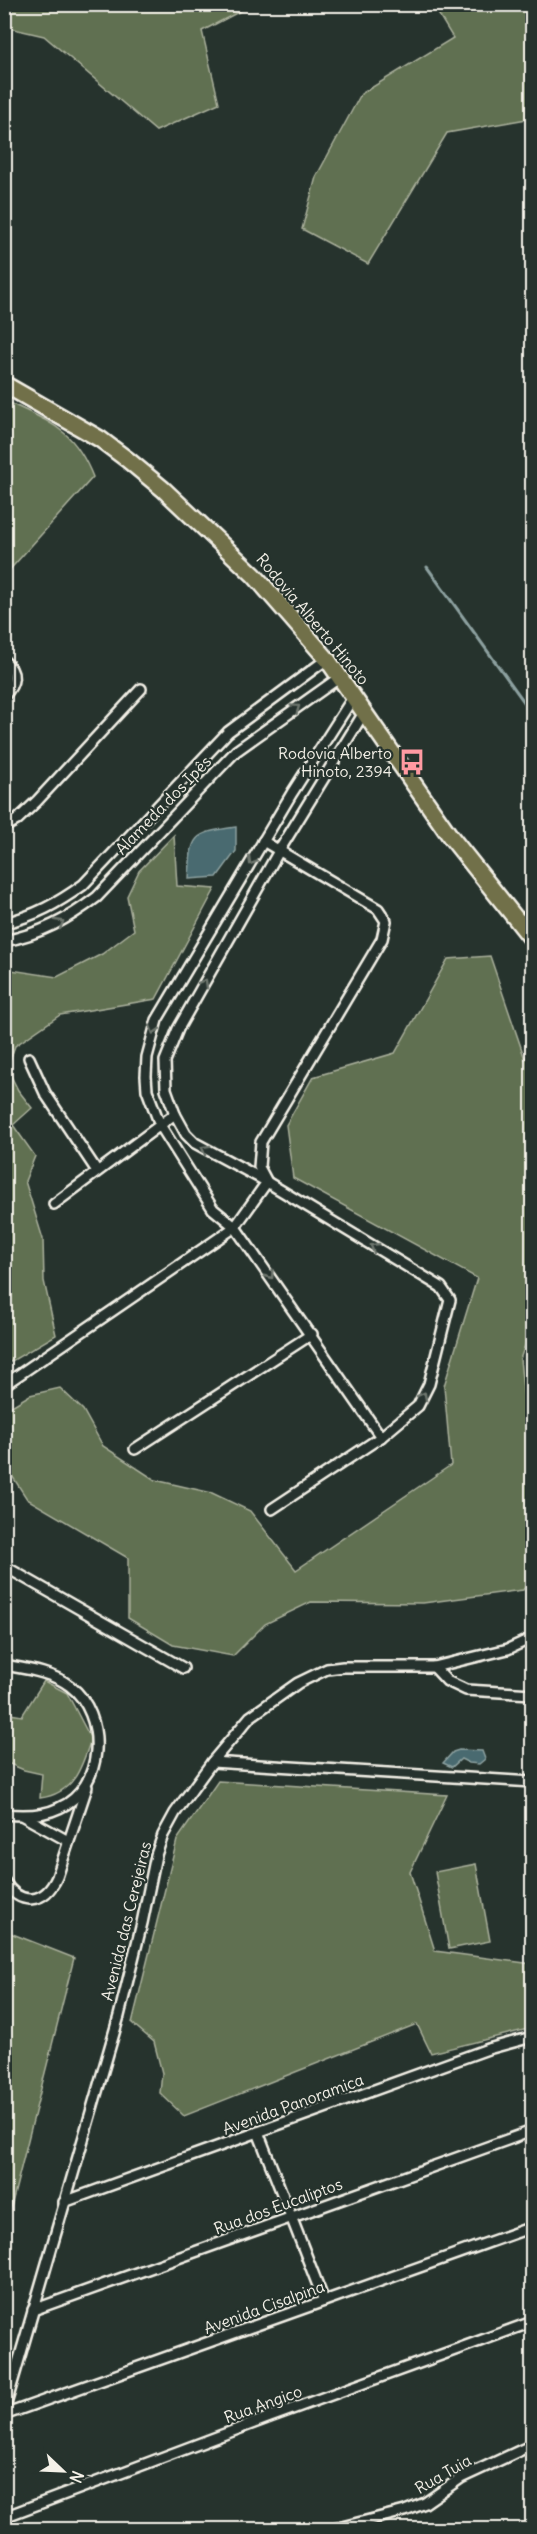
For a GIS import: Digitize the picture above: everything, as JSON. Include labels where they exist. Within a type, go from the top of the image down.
[{"type":"main road","name":"Rodovia Alberto Hinoto","points":[[4,384],[100,440],[163,489],[254,575],[327,659],[450,836],[532,939]]},
{"type":"street","name":"Alameda dos Ipês","points":[[4,923],[38,914],[60,902],[83,885],[223,736],[327,659]]},
{"type":"street","points":[[4,661],[10,666],[15,677],[14,683],[4,696]]},
{"type":"street","name":"Alameda dos Ipês","points":[[4,941],[51,928],[97,897],[236,751],[340,677]]},
{"type":"street","points":[[4,828],[17,820],[37,801],[141,689]]},
{"type":"street","points":[[354,696],[263,841],[158,1020],[147,1056],[146,1076],[147,1090],[160,1125],[213,1209],[236,1227],[381,1437]]},
{"type":"street","points":[[259,708],[271,725]]},
{"type":"street","points":[[272,1509],[381,1437],[407,1417],[424,1397],[450,1300],[441,1287],[267,1182],[195,1143],[186,1134],[175,1114],[166,1089],[165,1061],[178,1029],[279,851],[365,711]]},
{"type":"street","points":[[223,736],[236,751]]},
{"type":"street","points":[[304,775],[319,783]]},
{"type":"street","points":[[289,799],[305,808]]},
{"type":"street","points":[[263,841],[378,909],[386,921],[382,939],[261,1142],[259,1167],[267,1182]]},
{"type":"street","points":[[521,925],[532,911]]},
{"type":"street","points":[[29,1058],[45,1093],[97,1171]]},
{"type":"street","points":[[54,1204],[175,1114]]},
{"type":"street","points":[[4,1385],[236,1227],[267,1182]]},
{"type":"street","points":[[135,1449],[312,1334]]},
{"type":"street","points":[[4,1566],[183,1668]]},
{"type":"street","name":"Avenida das Cerejeiras","points":[[4,2413],[118,2016],[142,1923],[156,1855],[163,1835],[175,1813],[212,1762],[250,1717],[298,1683],[327,1670],[343,1667],[434,1667],[508,1649],[532,1638]]},
{"type":"street","points":[[4,1665],[52,1676],[63,1681],[78,1694],[87,1707],[94,1726],[96,1744],[91,1774],[57,1877],[45,1895],[31,1899],[18,1897],[11,1893],[4,1881]]},
{"type":"street","points":[[434,1667],[447,1681],[465,1690],[532,1694]]},
{"type":"street","points":[[212,1762],[532,1782]]},
{"type":"street","points":[[4,1814],[23,1816],[59,1809],[78,1795],[91,1774]]},
{"type":"street","points":[[23,1816],[68,1840]]},
{"type":"street","name":"Avenida Panoramica","points":[[64,2202],[488,2049],[532,2037]]},
{"type":"street","name":"Rua dos Eucaliptos","points":[[33,2310],[532,2131]]},
{"type":"street","points":[[258,2132],[324,2301]]},
{"type":"street","name":"Avenida Cisalpina","points":[[4,2413],[532,2227]]},
{"type":"street","name":"Rua Angico","points":[[4,2517],[532,2322]]},
{"type":"street","name":"Rua Tuia","points":[[330,2529],[405,2511],[425,2503],[461,2478],[532,2445]]},
{"type":"green space","points":[[5,4],[252,5],[202,31],[219,103],[156,131],[44,36],[5,27]]},
{"type":"green space","points":[[433,5],[532,5],[532,118],[447,133],[368,264],[302,229],[316,177],[361,94],[453,38]]},
{"type":"green space","points":[[4,400],[58,428],[77,447],[93,477],[5,575]]},
{"type":"green space","points":[[174,835],[177,886],[215,889],[156,999],[60,1015],[15,1046],[7,1068],[18,1090],[32,1108],[13,1125],[35,1156],[25,1181],[43,1239],[44,1281],[56,1335],[5,1365],[5,969],[57,977],[102,954],[134,930],[127,896],[139,871]]},
{"type":"green space","points":[[490,956],[525,1059],[532,1042],[532,1326],[520,1359],[528,1437],[532,1443],[532,1578],[523,1590],[423,1603],[311,1602],[265,1624],[233,1656],[173,1645],[128,1618],[128,1558],[27,1499],[5,1468],[5,1410],[30,1395],[60,1388],[83,1410],[103,1446],[155,1480],[212,1493],[250,1511],[296,1570],[451,1465],[444,1386],[477,1278],[293,1178],[286,1125],[313,1077],[395,1053],[448,959]]},
{"type":"green space","points":[[44,1681],[67,1693],[91,1739],[80,1769],[69,1785],[61,1791],[40,1798],[42,1774],[5,1762],[4,1713],[22,1716]]},
{"type":"green space","points":[[218,1781],[447,1795],[410,1872],[435,1951],[532,1964],[532,2028],[431,2053],[417,2024],[184,2116],[160,2093],[162,2073],[154,2042],[132,2023],[177,1840]]},
{"type":"green space","points":[[476,1864],[490,1941],[449,1949],[435,1872]]},
{"type":"green space","points":[[5,1931],[74,1958],[5,2231]]},
{"type":"water","points":[[236,827],[236,851],[217,877],[189,879],[191,853],[197,839],[210,831]]},
{"type":"water","points":[[482,1751],[485,1759],[479,1764],[461,1759],[452,1767],[443,1763],[453,1752]]},
{"type":"waterway","points":[[427,567],[532,713]]},
{"type":"place","name":"Rodovia Alberto Hinoto, 2394","points":[[412,762]]}]
